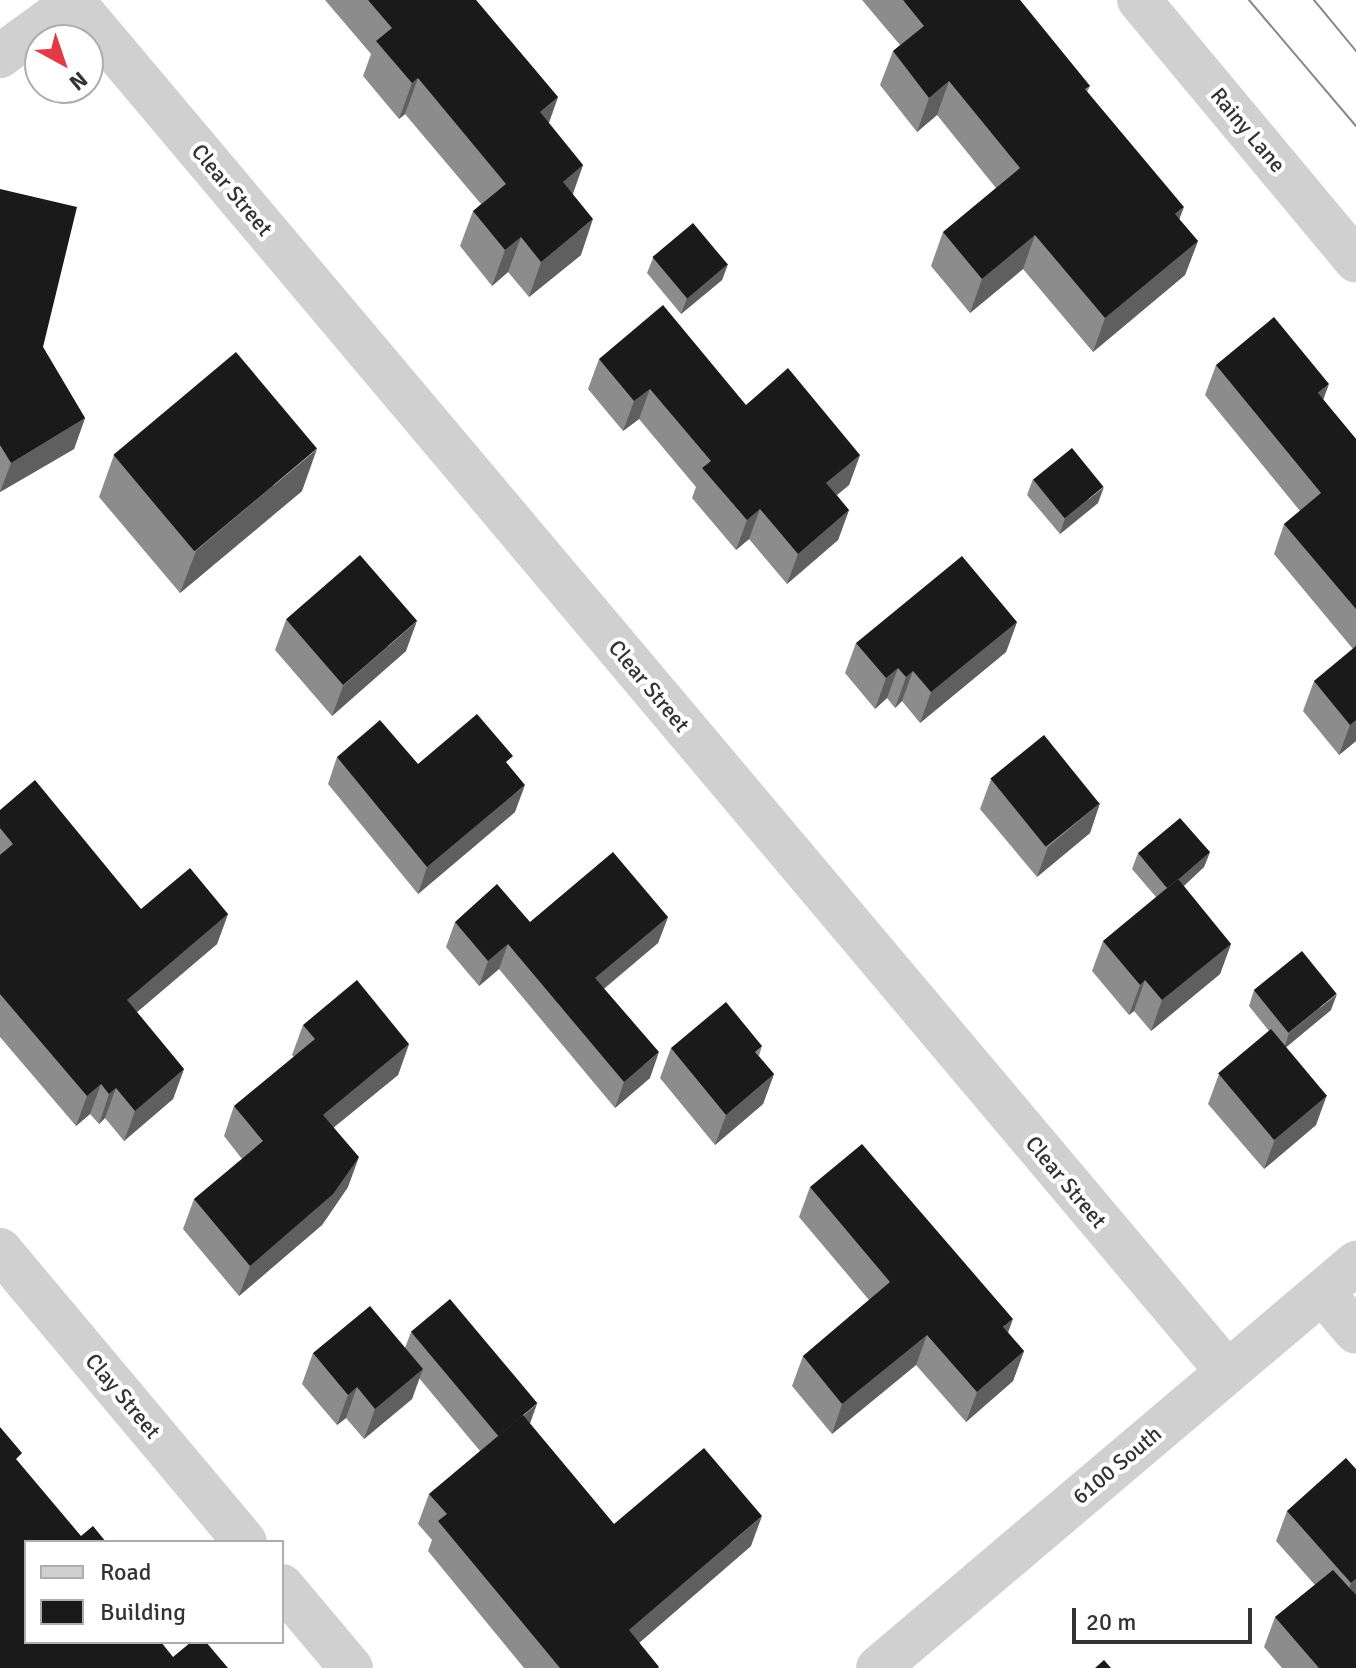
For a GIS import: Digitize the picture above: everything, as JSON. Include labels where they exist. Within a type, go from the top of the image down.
[{"type":"street","name":"Rainy Lane","points":[[1139,0],[1356,260]]},
{"type":"street","points":[[0,56],[73,1]]},
{"type":"street","name":"Clear Street","points":[[73,1],[1227,1371]]},
{"type":"street","name":"Clay Street","points":[[0,1250],[243,1540]]},
{"type":"street","name":"6100 South","points":[[878,1668],[1356,1263]]},
{"type":"street","points":[[1322,1292],[1356,1332]]},
{"type":"street","points":[[284,1588],[351,1668]]},
{"type":"building","points":[[368,0],[476,0],[558,97],[540,112],[583,165],[563,182],[593,219],[541,262],[521,237],[505,250],[473,211],[506,184],[418,78],[412,83],[376,41],[392,28]]},
{"type":"building","points":[[903,0],[1020,0],[1090,86],[1085,89],[1184,207],[1175,214],[1198,241],[1105,318],[1035,235],[982,279],[943,232],[1020,168],[949,81],[929,98],[893,51],[924,26]]},
{"type":"building","points":[[0,189],[77,207],[43,347],[85,418],[11,463],[0,445]]},
{"type":"building","points":[[693,223],[728,264],[687,298],[652,257]]},
{"type":"building","points":[[663,305],[746,405],[788,368],[860,455],[826,483],[849,510],[798,554],[760,509],[747,520],[702,468],[711,461],[650,389],[634,401],[599,359]]},
{"type":"building","points":[[1274,317],[1329,384],[1318,393],[1356,439],[1356,609],[1284,524],[1321,493],[1216,365]]},
{"type":"building","points":[[236,352],[317,449],[194,551],[113,455]]},
{"type":"building","points":[[1072,448],[1103,487],[1065,518],[1033,479]]},
{"type":"building","points":[[360,555],[417,621],[343,685],[286,619]]},
{"type":"building","points":[[962,556],[1017,622],[931,692],[913,671],[906,677],[898,668],[886,678],[856,643]]},
{"type":"building","points":[[1356,646],[1356,720],[1350,725],[1314,681]]},
{"type":"building","points":[[477,714],[513,756],[506,762],[525,785],[427,867],[337,757],[380,720],[418,764]]},
{"type":"building","points":[[1044,735],[1099,803],[1046,847],[990,778]]},
{"type":"building","points":[[35,780],[141,909],[190,868],[228,914],[127,1000],[184,1069],[135,1111],[116,1088],[109,1094],[101,1084],[87,1096],[0,994],[0,855],[13,844],[0,828],[0,810]]},
{"type":"building","points":[[1180,818],[1210,852],[1167,888],[1138,853]]},
{"type":"building","points":[[613,852],[668,917],[595,978],[659,1052],[624,1082],[508,944],[488,961],[455,922],[497,884],[530,922]]},
{"type":"building","points":[[1178,879],[1231,944],[1162,1000],[1145,980],[1140,985],[1103,941]]},
{"type":"building","points":[[1302,951],[1337,994],[1288,1033],[1254,990]]},
{"type":"building","points":[[357,980],[409,1044],[323,1115],[359,1157],[333,1194],[250,1266],[194,1199],[263,1141],[234,1106],[315,1039],[303,1025]]},
{"type":"building","points":[[726,1002],[762,1046],[755,1052],[774,1074],[726,1115],[671,1048]]},
{"type":"building","points":[[1271,1029],[1327,1096],[1274,1140],[1218,1073]]},
{"type":"building","points":[[862,1144],[1013,1319],[1003,1327],[1024,1351],[977,1392],[927,1335],[842,1404],[803,1356],[890,1282],[810,1187]]},
{"type":"building","points":[[450,1299],[537,1403],[498,1436],[411,1332]]},
{"type":"building","points":[[370,1306],[423,1369],[375,1409],[357,1387],[348,1395],[313,1353]]},
{"type":"building","points":[[523,1415],[614,1524],[704,1448],[762,1516],[629,1630],[659,1667],[560,1668],[438,1521],[447,1514],[429,1494]]},
{"type":"building","points":[[0,1427],[22,1453],[16,1459],[81,1536],[93,1526],[104,1540],[24,1540],[24,1644],[163,1644],[173,1657],[189,1644],[208,1644],[228,1668],[0,1668]]},
{"type":"building","points":[[1346,1458],[1356,1469],[1356,1579],[1351,1583],[1287,1511]]},
{"type":"building","points":[[1333,1570],[1356,1595],[1356,1668],[1319,1668],[1275,1617]]},
{"type":"building","points":[[1104,1660],[1111,1668],[1095,1668]]},
{"type":"tram line","points":[[1249,0],[1356,126]]},
{"type":"tram line","points":[[1314,0],[1356,51]]}]
